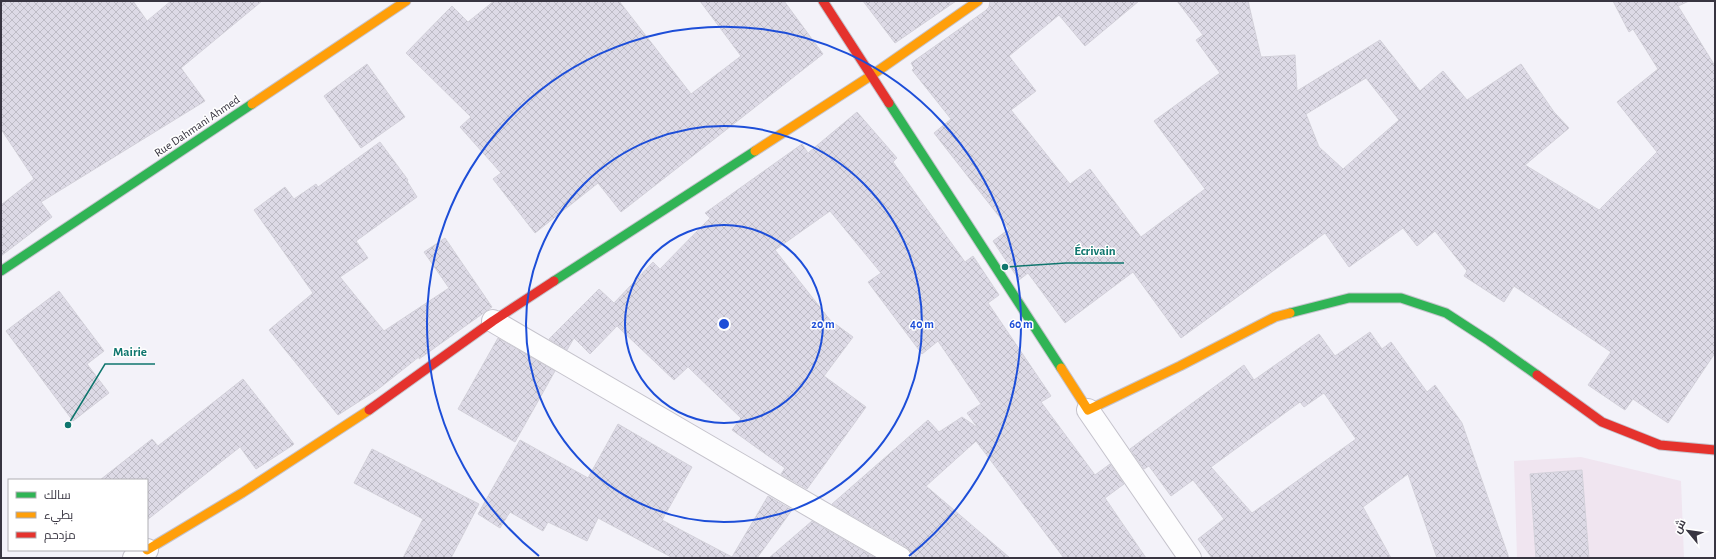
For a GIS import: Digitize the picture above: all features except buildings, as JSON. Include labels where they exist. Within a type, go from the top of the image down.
[{"type":"main road","name":"Rue Dahmani Ahmed","points":[[1,271],[406,1]]},
{"type":"main road","points":[[823,1],[1088,410],[1180,366],[1275,317],[1349,298],[1401,298],[1446,313],[1602,422],[1660,445],[1715,450]]},
{"type":"main road","points":[[148,549],[242,493],[384,400],[493,321],[872,75],[978,1]]},
{"type":"street","points":[[493,321],[900,558]]},
{"type":"street","points":[[1088,410],[1190,558]]},
{"type":"street","points":[[134,558],[145,551]]},
{"type":"shaded area","points":[[1581,457],[1681,481],[1684,558],[1517,558],[1514,461]]},
{"type":"traffic: fast","points":[[889,103],[1061,368]]},
{"type":"traffic: fast","points":[[1,271],[252,104]]},
{"type":"traffic: fast","points":[[554,281],[755,151]]},
{"type":"traffic: fast","points":[[1290,313],[1349,298],[1401,298],[1446,313],[1537,375]]},
{"type":"traffic: slow","points":[[252,104],[406,1]]},
{"type":"traffic: slow","points":[[755,151],[872,75],[978,1]]},
{"type":"traffic: slow","points":[[1061,368],[1088,410],[1180,366],[1275,317],[1290,313]]},
{"type":"traffic: slow","points":[[148,549],[242,493],[369,410]]},
{"type":"traffic: jam","points":[[823,1],[889,103]]},
{"type":"traffic: jam","points":[[369,410],[493,321],[554,281]]},
{"type":"traffic: jam","points":[[1537,375],[1602,422],[1660,445],[1715,450]]},
{"type":"place","name":"Écrivain","points":[[1005,267]]},
{"type":"place","name":"Mairie","points":[[68,425]]}]
